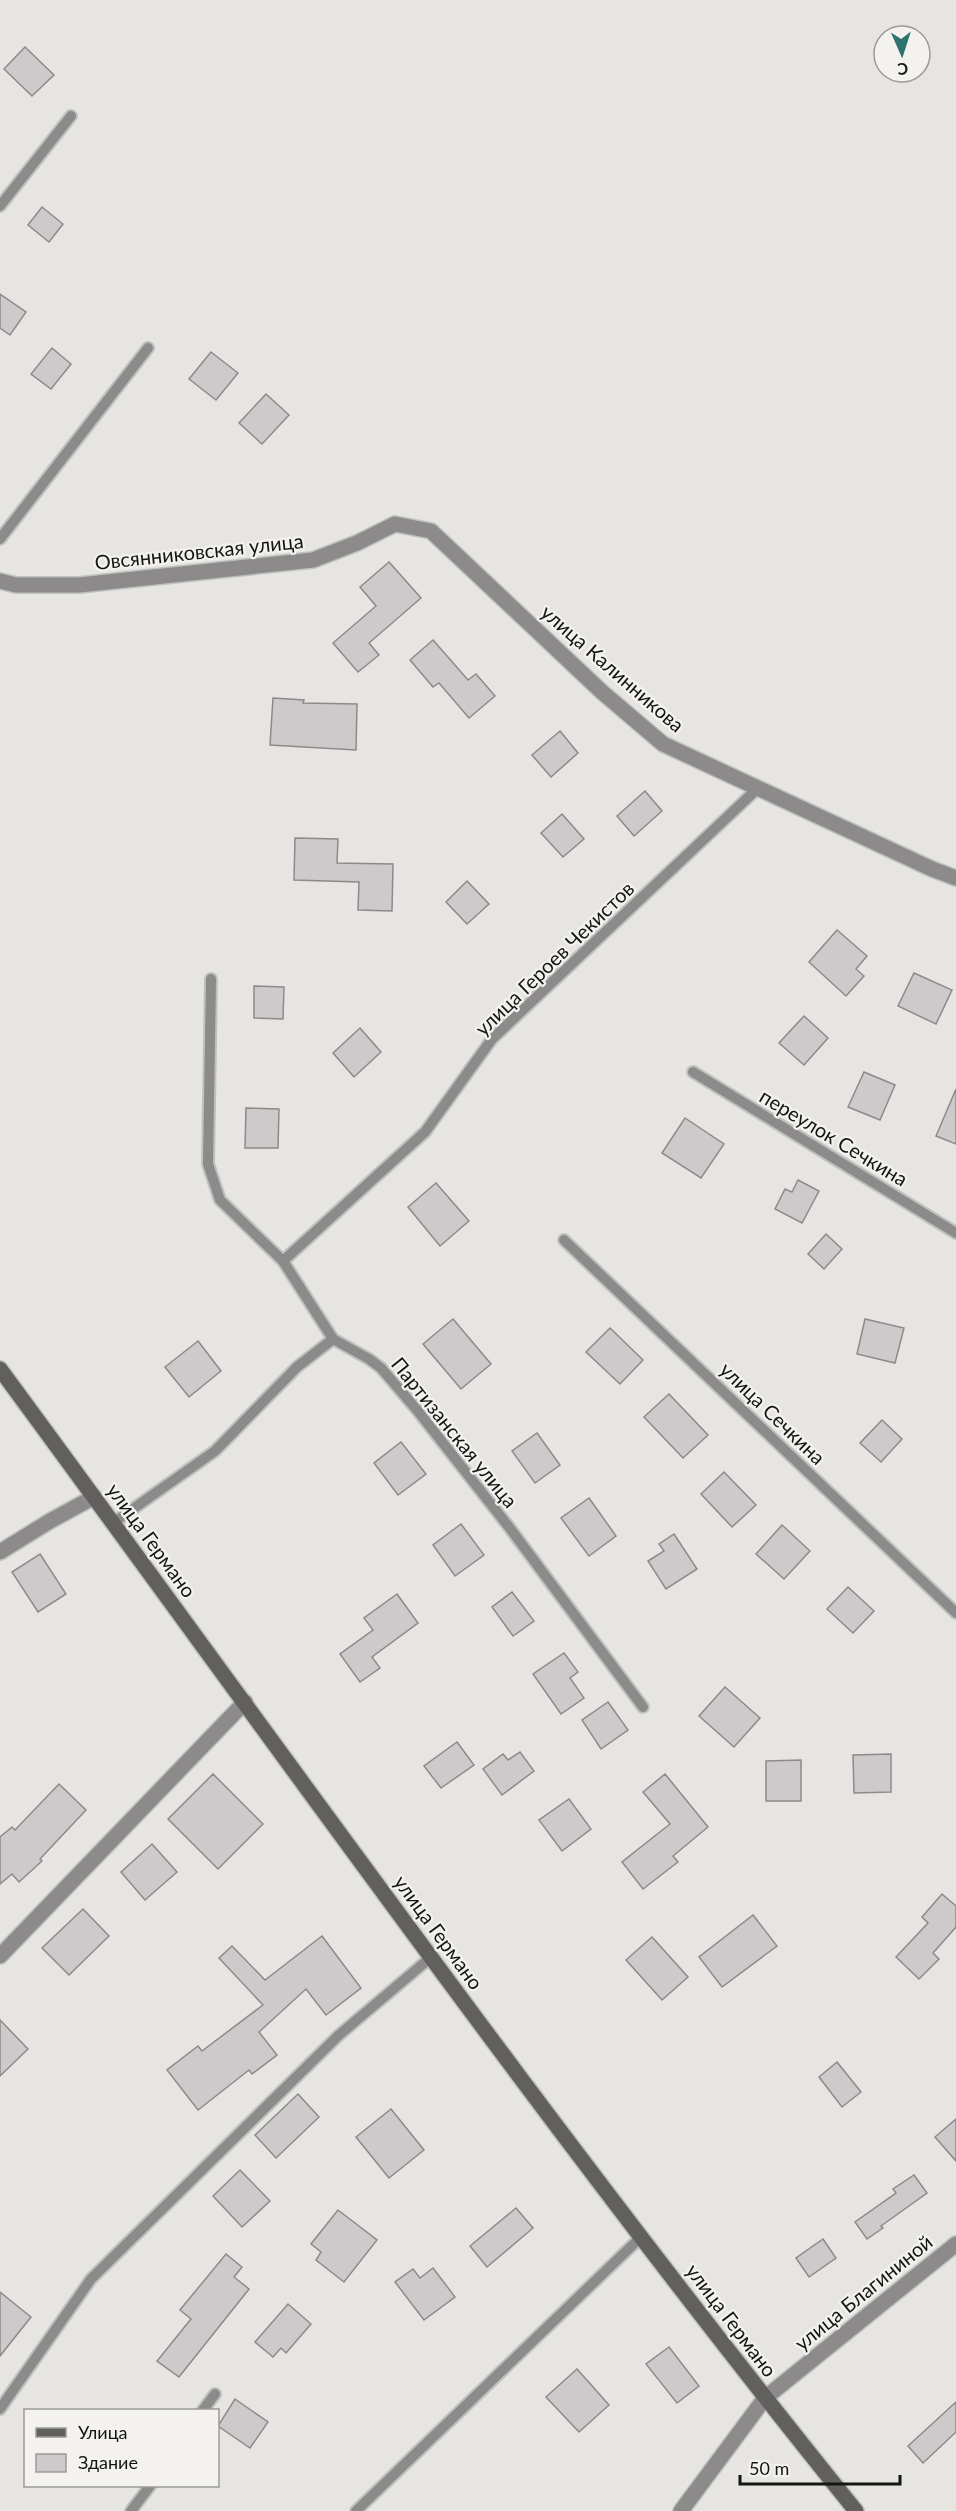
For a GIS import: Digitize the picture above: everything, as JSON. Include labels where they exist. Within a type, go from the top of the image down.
[{"type":"main road","name":"улица Германо","points":[[0,1369],[430,1958],[765,2398],[856,2511]]},
{"type":"street","name":"Овсянниковская улица","points":[[0,581],[16,585],[79,585],[313,560],[357,543],[395,524]]},
{"type":"street","name":"улица Калинникова","points":[[395,524],[431,531],[602,692],[663,744],[757,789],[956,878]]},
{"type":"street","points":[[0,1552],[94,1497]]},
{"type":"street","points":[[0,1956],[245,1702]]},
{"type":"street","name":"улица Благининой","points":[[681,2511],[765,2398],[956,2244]]},
{"type":"lane","points":[[0,206],[71,116]]},
{"type":"lane","points":[[0,539],[148,348]]},
{"type":"lane","name":"улица Героев Чекистов","points":[[283,1261],[425,1132],[492,1039],[757,789]]},
{"type":"lane","points":[[113,1523],[215,1451],[297,1367],[333,1339],[283,1261],[220,1200],[208,1164],[211,979]]},
{"type":"lane","name":"переулок Сечкина","points":[[693,1072],[956,1233]]},
{"type":"lane","name":"улица Сечкина","points":[[564,1240],[956,1612]]},
{"type":"lane","name":"Партизанская улица","points":[[333,1339],[381,1368],[417,1410],[509,1527],[643,1707]]},
{"type":"lane","points":[[0,2409],[91,2279],[339,2035],[430,1958]]},
{"type":"lane","points":[[356,2511],[642,2236]]},
{"type":"lane","points":[[204,2409],[215,2394]]},
{"type":"lane","points":[[132,2511],[149,2487]]},
{"type":"building","points":[[25,47],[54,75],[32,96],[4,69]]},
{"type":"building","points":[[42,207],[63,224],[49,242],[28,225]]},
{"type":"building","points":[[0,294],[26,312],[10,335],[0,328]]},
{"type":"building","points":[[52,348],[71,364],[51,389],[31,374]]},
{"type":"building","points":[[211,352],[238,373],[216,400],[189,379]]},
{"type":"building","points":[[266,394],[289,415],[262,444],[239,423]]},
{"type":"building","points":[[389,562],[421,598],[369,643],[379,655],[358,672],[333,643],[376,606],[360,587]]},
{"type":"building","points":[[433,640],[468,680],[476,674],[495,696],[469,718],[439,683],[433,687],[410,660]]},
{"type":"building","points":[[273,698],[304,700],[303,703],[357,704],[356,750],[270,745]]},
{"type":"building","points":[[560,731],[578,753],[551,777],[532,755]]},
{"type":"building","points":[[645,791],[662,811],[634,836],[617,816]]},
{"type":"building","points":[[562,814],[584,839],[563,857],[541,833]]},
{"type":"building","points":[[295,838],[338,839],[337,863],[393,864],[392,911],[358,910],[359,882],[294,880]]},
{"type":"building","points":[[467,881],[489,904],[467,924],[446,902]]},
{"type":"building","points":[[837,930],[867,956],[856,969],[864,976],[846,996],[809,962]]},
{"type":"building","points":[[914,973],[952,990],[936,1024],[898,1006]]},
{"type":"building","points":[[254,986],[284,987],[283,1019],[254,1018]]},
{"type":"building","points":[[804,1016],[828,1038],[804,1065],[779,1043]]},
{"type":"building","points":[[360,1028],[381,1052],[354,1077],[333,1053]]},
{"type":"building","points":[[864,1072],[895,1085],[880,1120],[848,1107]]},
{"type":"building","points":[[956,1089],[956,1144],[936,1136]]},
{"type":"building","points":[[246,1108],[279,1109],[278,1148],[245,1148]]},
{"type":"building","points":[[685,1118],[724,1144],[701,1178],[662,1153]]},
{"type":"building","points":[[798,1180],[819,1191],[802,1223],[775,1209],[785,1189],[792,1192]]},
{"type":"building","points":[[436,1183],[469,1221],[440,1246],[408,1207]]},
{"type":"building","points":[[826,1234],[842,1249],[824,1269],[808,1254]]},
{"type":"building","points":[[453,1319],[491,1364],[461,1389],[423,1344]]},
{"type":"building","points":[[865,1319],[904,1328],[895,1363],[857,1354]]},
{"type":"building","points":[[610,1328],[643,1360],[620,1384],[586,1352]]},
{"type":"building","points":[[198,1341],[221,1371],[189,1397],[165,1367]]},
{"type":"building","points":[[669,1394],[708,1435],[683,1458],[644,1417]]},
{"type":"building","points":[[882,1420],[902,1439],[881,1462],[860,1443]]},
{"type":"building","points":[[537,1433],[560,1465],[535,1483],[512,1451]]},
{"type":"building","points":[[401,1442],[426,1474],[398,1495],[374,1463]]},
{"type":"building","points":[[724,1472],[756,1505],[732,1527],[701,1494]]},
{"type":"building","points":[[589,1498],[616,1536],[589,1556],[561,1518]]},
{"type":"building","points":[[461,1524],[484,1555],[455,1576],[433,1545]]},
{"type":"building","points":[[782,1525],[810,1551],[784,1579],[756,1554]]},
{"type":"building","points":[[674,1534],[697,1569],[666,1589],[648,1561],[664,1551],[659,1544]]},
{"type":"building","points":[[40,1554],[66,1594],[38,1612],[12,1572]]},
{"type":"building","points":[[848,1587],[874,1611],[853,1633],[827,1609]]},
{"type":"building","points":[[512,1592],[534,1621],[513,1636],[492,1607]]},
{"type":"building","points":[[397,1594],[418,1623],[372,1657],[380,1668],[360,1682],[340,1654],[373,1630],[364,1618]]},
{"type":"building","points":[[564,1653],[578,1672],[570,1678],[584,1698],[561,1714],[533,1674]]},
{"type":"building","points":[[725,1687],[760,1718],[734,1747],[699,1716]]},
{"type":"building","points":[[608,1702],[628,1730],[601,1749],[582,1720]]},
{"type":"building","points":[[457,1742],[474,1765],[441,1788],[424,1766]]},
{"type":"building","points":[[520,1752],[534,1771],[502,1795],[483,1769],[503,1754],[508,1760]]},
{"type":"building","points":[[891,1754],[891,1792],[854,1793],[853,1755]]},
{"type":"building","points":[[801,1760],[801,1801],[766,1801],[766,1761]]},
{"type":"building","points":[[213,1774],[263,1824],[218,1869],[168,1819]]},
{"type":"building","points":[[665,1774],[708,1827],[673,1856],[678,1862],[643,1889],[622,1862],[670,1824],[643,1792]]},
{"type":"building","points":[[59,1784],[86,1810],[40,1859],[42,1861],[19,1882],[12,1874],[0,1884],[0,1837],[12,1827],[15,1830]]},
{"type":"building","points":[[569,1799],[591,1829],[562,1851],[539,1820]]},
{"type":"building","points":[[152,1844],[177,1872],[145,1900],[121,1872]]},
{"type":"building","points":[[942,1894],[956,1906],[956,1927],[933,1953],[939,1959],[919,1979],[896,1957],[928,1923],[922,1917]]},
{"type":"building","points":[[83,1909],[109,1936],[69,1975],[42,1948]]},
{"type":"building","points":[[753,1915],[777,1946],[722,1987],[699,1957]]},
{"type":"building","points":[[322,1936],[361,1988],[326,2015],[306,1989],[259,2032],[277,2055],[252,2074],[249,2070],[198,2110],[167,2070],[198,2046],[202,2051],[263,2005],[219,1958],[232,1946],[265,1980]]},
{"type":"building","points":[[652,1937],[688,1977],[662,2000],[626,1960]]},
{"type":"building","points":[[0,2020],[28,2049],[0,2076]]},
{"type":"building","points":[[837,2062],[861,2092],[842,2107],[819,2077]]},
{"type":"building","points":[[298,2094],[319,2117],[276,2158],[255,2135]]},
{"type":"building","points":[[391,2109],[424,2150],[389,2178],[356,2137]]},
{"type":"building","points":[[956,2119],[956,2161],[935,2137]]},
{"type":"building","points":[[240,2170],[270,2201],[242,2227],[213,2196]]},
{"type":"building","points":[[914,2175],[927,2193],[867,2239],[855,2222],[896,2193],[893,2189]]},
{"type":"building","points":[[516,2208],[533,2228],[487,2267],[470,2246]]},
{"type":"building","points":[[338,2210],[377,2240],[344,2282],[316,2260],[321,2252],[311,2244]]},
{"type":"building","points":[[823,2239],[836,2258],[809,2277],[796,2258]]},
{"type":"building","points":[[226,2254],[242,2267],[234,2277],[249,2289],[179,2377],[157,2361],[191,2319],[180,2310]]},
{"type":"building","points":[[433,2268],[455,2297],[424,2320],[395,2282],[413,2269],[420,2278]]},
{"type":"building","points":[[0,2292],[31,2317],[0,2356]]},
{"type":"building","points":[[288,2304],[311,2324],[286,2353],[281,2348],[273,2357],[255,2342]]},
{"type":"building","points":[[669,2347],[699,2386],[677,2403],[646,2364]]},
{"type":"building","points":[[577,2369],[609,2405],[579,2432],[546,2397]]},
{"type":"building","points":[[235,2399],[268,2422],[250,2448],[219,2427]]},
{"type":"building","points":[[956,2402],[956,2432],[923,2463],[908,2446]]}]
